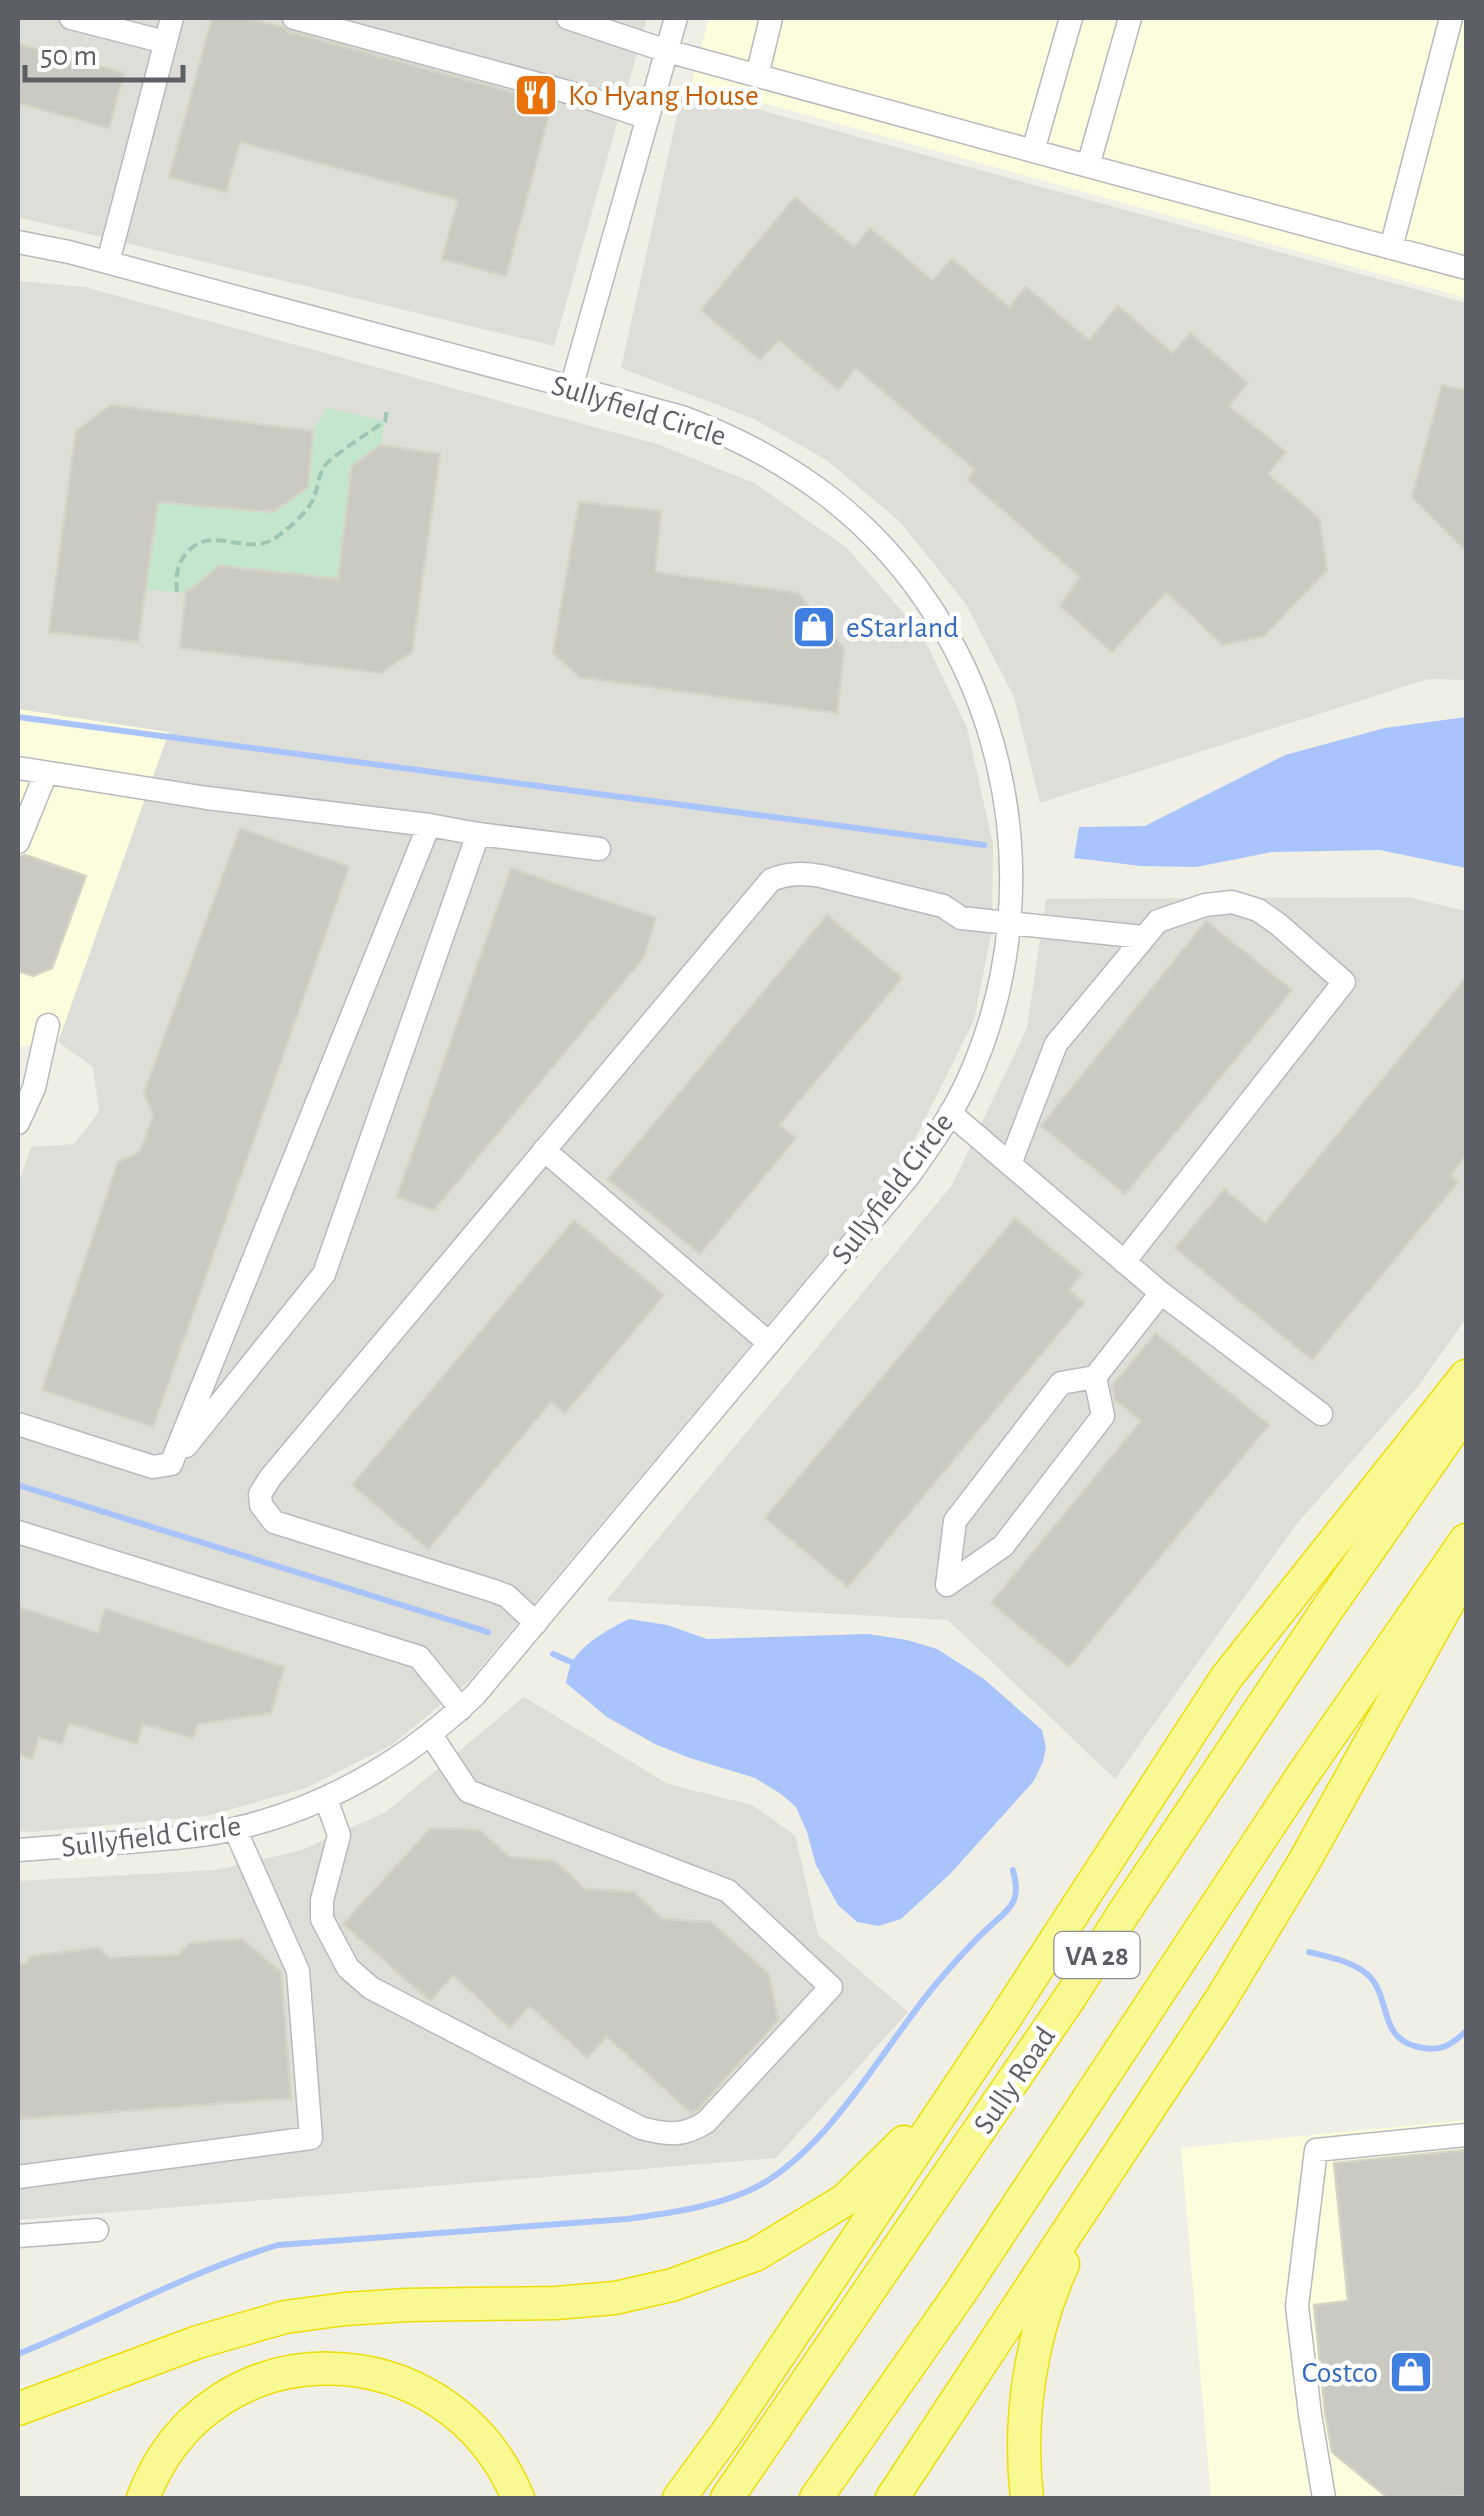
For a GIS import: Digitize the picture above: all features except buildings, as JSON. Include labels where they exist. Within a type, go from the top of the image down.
[{"type":"highway","points":[[678,2498],[726,2434],[1005,2018],[1226,1678],[1466,1376]]},
{"type":"highway","name":"Sully Road","points":[[727,2498],[1071,1996],[1326,1610],[1466,1411]]},
{"type":"highway","name":"VA 28","points":[[816,2498],[960,2293],[1304,1773],[1466,1540]]},
{"type":"highway","points":[[892,2498],[1220,2001],[1284,1896],[1466,1569]]},
{"type":"highway","points":[[18,2409],[198,2342],[285,2317],[376,2307],[614,2298],[672,2286],[729,2266],[756,2255],[845,2200],[911,2136],[1005,2018]]},
{"type":"highway","points":[[1028,2498],[1024,2445],[1030,2372],[1049,2294],[1100,2184]]},
{"type":"highway","points":[[143,2498],[161,2460],[178,2438],[198,2416],[222,2400],[278,2376],[340,2368],[402,2381],[458,2414],[482,2437],[518,2498]]},
{"type":"street","points":[[71,18],[165,42]]},
{"type":"street","points":[[108,262],[172,18]]},
{"type":"street","points":[[294,18],[579,95],[648,118]]},
{"type":"street","points":[[568,18],[597,22],[667,51],[1466,268]]},
{"type":"street","points":[[571,388],[676,18]]},
{"type":"street","points":[[757,76],[771,18]]},
{"type":"street","points":[[1033,151],[1071,18]]},
{"type":"street","points":[[1088,166],[1130,18]]},
{"type":"street","points":[[1391,248],[1451,18]]},
{"type":"street","name":"Sullyfield Circle","points":[[18,242],[108,262],[682,417],[774,459],[830,498],[881,544],[934,612],[960,658],[991,733],[1002,775],[1012,864],[1010,924],[994,1011],[968,1081],[950,1114],[908,1177],[475,1696],[431,1735],[383,1769],[326,1799],[274,1818],[195,1836],[18,1850]]},
{"type":"street","points":[[18,768],[207,798],[599,849]]},
{"type":"street","points":[[18,842],[46,773]]},
{"type":"street","points":[[171,1464],[430,825]]},
{"type":"street","points":[[18,1424],[153,1467],[171,1464],[324,1274],[478,834]]},
{"type":"street","points":[[536,1623],[506,1596],[494,1591],[274,1522],[262,1506],[260,1494],[771,880],[800,873],[821,876],[943,906],[960,918],[1143,937]]},
{"type":"street","points":[[1010,1164],[1056,1044],[1158,921],[1205,905],[1232,902],[1258,910],[1278,924],[1344,982],[1124,1262]]},
{"type":"street","points":[[18,1123],[26,1086],[48,1025]]},
{"type":"street","points":[[950,1114],[1161,1293],[1321,1414]]},
{"type":"street","points":[[544,1150],[769,1342]]},
{"type":"street","points":[[1094,1377],[1103,1416],[1002,1546],[947,1585],[955,1521],[1061,1383],[1094,1377],[1161,1293]]},
{"type":"street","points":[[18,1532],[419,1657],[460,1709]]},
{"type":"street","points":[[326,1799],[339,1835],[322,1900],[322,1919],[348,1968],[359,1979],[641,2128],[680,2135],[706,2122],[831,1987],[728,1891],[468,1791],[431,1735]]},
{"type":"street","points":[[18,2177],[311,2138],[298,1971],[235,1829]]},
{"type":"street","points":[[1324,2498],[1297,2306],[1316,2150],[1466,2135]]},
{"type":"street","points":[[18,2236],[97,2230]]},
{"type":"path","points":[[176,592],[178,568],[195,544],[211,540],[260,543],[272,540],[300,518],[315,496],[324,466],[386,421],[387,410]]},
{"type":"shaded area","points":[[18,18],[647,18],[554,346],[18,217]]},
{"type":"shaded area","points":[[709,18],[1466,18],[1466,298],[692,83]]},
{"type":"shaded area","points":[[683,89],[1466,303],[1466,680],[1428,679],[1040,803],[1014,697],[966,604],[900,522],[828,461],[754,419],[621,368]]},
{"type":"shaded area","points":[[18,281],[85,287],[660,445],[754,483],[846,547],[922,634],[967,728],[993,844],[992,930],[974,1020],[902,1165],[469,1681],[393,1744],[306,1788],[207,1816],[33,1832],[18,1831],[18,1185],[31,1147],[74,1144],[99,1112],[93,1067],[58,1042],[169,732],[18,709]]},
{"type":"shaded area","points":[[327,408],[385,421],[381,445],[352,466],[337,579],[219,566],[186,593],[146,589],[158,502],[273,512],[305,489],[313,431]]},
{"type":"shaded area","points":[[18,709],[169,732],[58,1042],[18,1047]]},
{"type":"shaded area","points":[[1408,897],[1466,911],[1466,1318],[1420,1384],[1295,1526],[1115,1779],[948,1620],[606,1601],[952,1185],[1027,1028],[1046,899]]},
{"type":"shaded area","points":[[524,1697],[668,1784],[752,1805],[795,1835],[818,1935],[908,2012],[776,2158],[18,2220],[18,1881],[216,1870],[299,1851],[386,1812]]},
{"type":"shaded area","points":[[1466,2120],[1466,2498],[1211,2498],[1181,2148]]},
{"type":"water","points":[[1466,717],[1466,868],[1380,850],[1272,852],[1196,867],[1141,866],[1074,858],[1079,827],[1145,826],[1285,755],[1385,728]]},
{"type":"water","points":[[629,1619],[667,1625],[707,1639],[868,1634],[937,1649],[984,1679],[1042,1730],[1046,1747],[1043,1762],[1033,1782],[950,1874],[901,1919],[879,1926],[857,1922],[838,1905],[816,1865],[796,1807],[781,1794],[755,1778],[655,1744],[607,1717],[566,1683],[579,1653]]},
{"type":"waterway","points":[[18,717],[984,845]]},
{"type":"waterway","points":[[18,1485],[488,1632]]},
{"type":"waterway","points":[[553,1654],[571,1662]]},
{"type":"waterway","points":[[18,2354],[179,2282],[278,2245],[627,2219],[699,2207],[752,2189],[792,2162],[837,2116],[936,1984],[1009,1908],[1016,1892],[1013,1870]]},
{"type":"waterway","points":[[1309,1952],[1347,1963],[1367,1974],[1380,1993],[1390,2026],[1405,2042],[1439,2048],[1466,2031]]},
{"type":"place","name":"Ko Hyang House","points":[[536,95]]},
{"type":"place","name":"eStarland","points":[[814,627]]},
{"type":"place","name":"Costco","points":[[1411,2372]]}]
